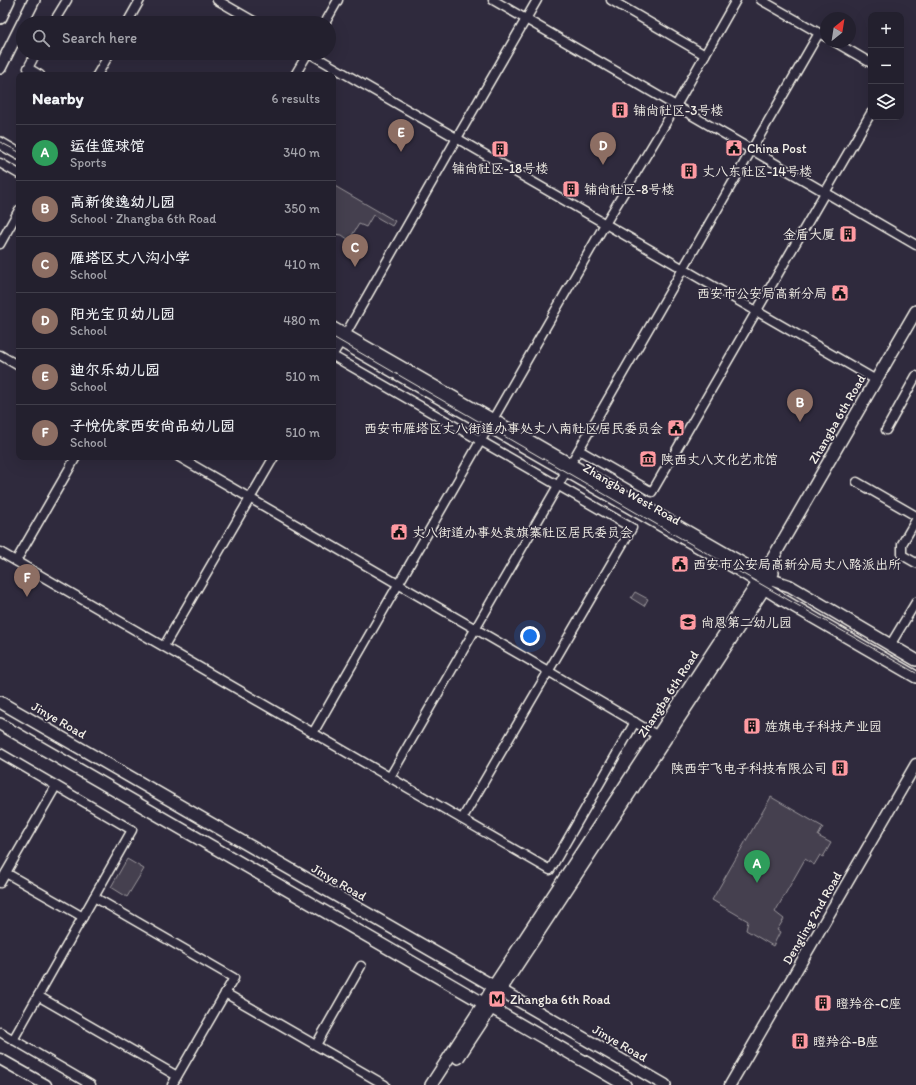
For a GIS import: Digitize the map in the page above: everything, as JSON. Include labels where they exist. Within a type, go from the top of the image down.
[{"type":"highway","points":[[0,17],[8,1]]},
{"type":"main road","points":[[26,16],[34,0]]},
{"type":"main road","points":[[0,68],[16,36]]},
{"type":"main road","points":[[0,136],[16,145]]},
{"type":"main road","points":[[0,144],[16,152]]},
{"type":"main road","name":"Zhangba 6th Road","points":[[440,1085],[496,989],[658,736],[764,581],[916,311]]},
{"type":"main road","name":"Zhangba 6th Road","points":[[496,989],[764,581],[916,325]]},
{"type":"main road","name":"Zhangba West Road","points":[[340,338],[491,423],[764,581],[783,600],[916,676]]},
{"type":"main road","name":"Zhangba West Road","points":[[764,581],[790,586],[916,660]]},
{"type":"main road","name":"Jinye Road","points":[[0,702],[665,1085]]},
{"type":"main road","points":[[0,724],[625,1085]]},
{"type":"main road","name":"Zhangba 6th Road","points":[[431,1085],[488,1005]]},
{"type":"street","points":[[58,16],[67,0]]},
{"type":"street","points":[[131,16],[140,0]]},
{"type":"street","points":[[217,0],[245,16]]},
{"type":"street","points":[[329,16],[338,0]]},
{"type":"street","points":[[493,0],[916,245]]},
{"type":"street","points":[[336,348],[340,338],[537,0]]},
{"type":"street","points":[[611,0],[705,55]]},
{"type":"street","points":[[313,733],[605,224],[676,106],[736,0]]},
{"type":"street","points":[[761,0],[820,34]]},
{"type":"street","points":[[390,777],[682,269],[820,38]]},
{"type":"street","points":[[845,48],[868,61]]},
{"type":"street","points":[[32,60],[28,68],[35,72]]},
{"type":"street","points":[[99,72],[106,60]]},
{"type":"street","points":[[297,72],[304,60]]},
{"type":"street","points":[[320,60],[876,380]]},
{"type":"street","points":[[579,450],[652,492],[868,118]]},
{"type":"street","points":[[0,163],[16,172]]},
{"type":"street","points":[[0,244],[16,215]]},
{"type":"street","points":[[0,355],[16,364]]},
{"type":"street","points":[[336,357],[632,528],[462,820]]},
{"type":"street","points":[[886,430],[916,376]]},
{"type":"street","points":[[16,561],[74,460]]},
{"type":"street","points":[[184,460],[476,628],[658,736]]},
{"type":"street","points":[[164,646],[272,460]]},
{"type":"street","points":[[857,482],[916,516]]},
{"type":"street","points":[[916,520],[902,544],[902,555],[916,563]]},
{"type":"street","points":[[0,552],[550,870],[635,722]]},
{"type":"street","points":[[892,642],[916,602]]},
{"type":"street","points":[[0,754],[132,830],[13,1040]]},
{"type":"street","name":"Dengling 2nd Road","points":[[730,1085],[916,764]]},
{"type":"street","points":[[0,883],[56,786]]},
{"type":"street","points":[[6,873],[83,917]]},
{"type":"street","points":[[94,897],[234,978],[172,1085]]},
{"type":"street","points":[[316,1045],[361,966]]},
{"type":"street","points":[[225,993],[385,1085]]},
{"type":"street","points":[[38,996],[177,1076]]},
{"type":"street","points":[[0,1032],[92,1085]]},
{"type":"street","points":[[0,1059],[46,1085]]},
{"type":"street","points":[[0,1066],[34,1085]]},
{"type":"shaded area","points":[[336,187],[395,221],[392,226],[373,215],[366,227],[359,224],[349,240],[342,235],[336,234]]},
{"type":"shaded area","points":[[635,592],[648,599],[644,606],[631,598]]},
{"type":"shaded area","points":[[771,797],[823,827],[818,836],[831,843],[823,857],[820,855],[814,865],[805,859],[775,912],[784,919],[777,930],[780,932],[773,946],[746,930],[748,921],[712,900]]},
{"type":"shaded area","points":[[127,859],[144,869],[127,897],[111,887]]},
{"type":"tram line","points":[[0,142],[16,150]]},
{"type":"tram line","points":[[336,339],[916,673]]},
{"type":"place","name":"铺尚社区-3号楼","points":[[620,110]]},
{"type":"place","name":"China Post","points":[[734,148]]},
{"type":"place","name":"铺尚社区-18号楼","points":[[500,149]]},
{"type":"place","name":"迪尔乐幼儿园","points":[[401,152]]},
{"type":"place","name":"阳光宝贝幼儿园","points":[[603,165]]},
{"type":"place","name":"丈八东社区-14号楼","points":[[689,171]]},
{"type":"place","name":"铺尚社区-8号楼","points":[[571,189]]},
{"type":"place","name":"金盾大厦","points":[[848,234]]},
{"type":"place","name":"雁塔区丈八沟小学","points":[[355,267]]},
{"type":"place","name":"西安市公安局高新分局","points":[[840,293]]},
{"type":"place","name":"高新俊逸幼儿园","points":[[800,422]]},
{"type":"place","name":"西安市雁塔区丈八街道办事处丈八南社区居民委员会","points":[[676,428]]},
{"type":"place","name":"陕西丈八文化艺术馆","points":[[648,459]]},
{"type":"place","name":"丈八街道办事处袁旗寨社区居民委员会","points":[[399,532]]},
{"type":"place","name":"西安市公安局高新分局丈八路派出所","points":[[680,564]]},
{"type":"place","name":"子悦优家西安尚品幼儿园","points":[[27,597]]},
{"type":"place","name":"尚恩第二幼儿园","points":[[688,622]]},
{"type":"place","name":"旌旗电子科技产业园","points":[[752,726]]},
{"type":"place","name":"陕西宇飞电子科技有限公司","points":[[840,768]]},
{"type":"place","name":"运佳篮球馆","points":[[757,883]]},
{"type":"place","name":"Zhangba 6th Road","points":[[497,999]]},
{"type":"place","name":"瞪羚谷-C座","points":[[823,1003]]},
{"type":"place","name":"瞪羚谷-B座","points":[[800,1041]]}]
